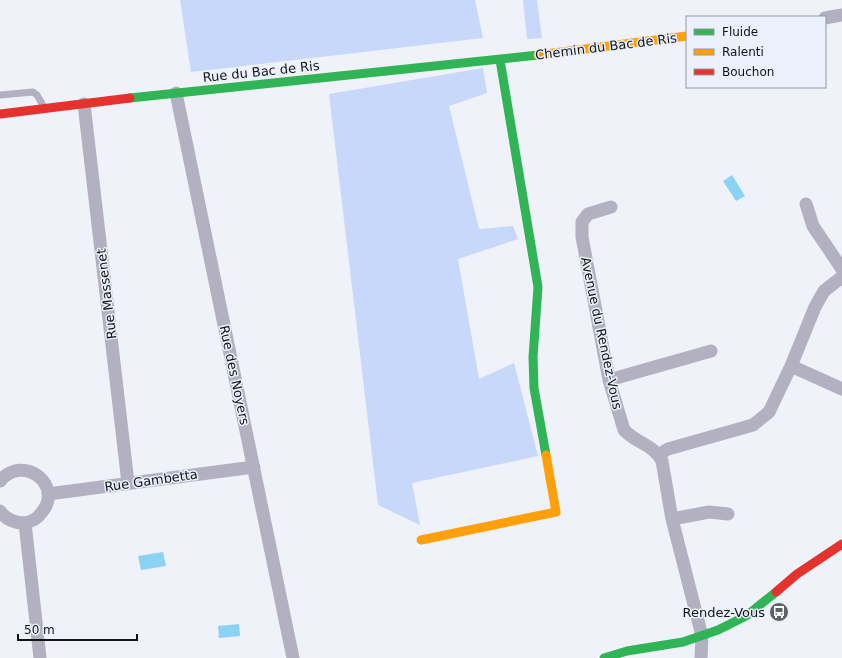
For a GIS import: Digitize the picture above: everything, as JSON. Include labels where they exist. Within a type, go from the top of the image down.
[{"type":"street","points":[[826,18],[842,15]]},
{"type":"street","name":"Chemin du Bac de Ris","points":[[524,57],[686,36]]},
{"type":"street","name":"Rue du Bac de Ris","points":[[0,114],[176,93],[524,57]]},
{"type":"street","points":[[421,540],[556,512],[534,388],[533,357],[538,287],[500,60]]},
{"type":"street","name":"Rue des Noyers","points":[[176,93],[293,658]]},
{"type":"street","name":"Rue Massenet","points":[[84,104],[128,484]]},
{"type":"street","points":[[806,204],[813,226],[842,269]]},
{"type":"street","name":"Avenue du Rendez-Vous","points":[[611,207],[588,214],[582,222],[582,237],[609,380],[624,430],[628,435],[658,454]]},
{"type":"street","points":[[701,658],[702,636],[672,519],[662,461],[658,454],[668,449],[753,425],[769,412],[791,366],[815,307],[824,291],[842,277]]},
{"type":"street","points":[[609,380],[711,351]]},
{"type":"street","points":[[791,366],[842,389]]},
{"type":"street","name":"Rue Gambetta","points":[[48,494],[254,467]]},
{"type":"street","points":[[0,481],[8,474],[25,470],[34,473],[41,478],[46,485],[48,494],[48,502],[45,510],[40,516],[25,523],[8,519],[0,511]]},
{"type":"street","points":[[672,519],[709,512],[728,514]]},
{"type":"street","points":[[25,523],[40,658]]},
{"type":"street","points":[[604,658],[627,651],[683,642],[718,630],[746,616],[797,574],[842,544]]},
{"type":"lane","points":[[0,95],[32,92],[37,95],[45,109]]},
{"type":"shaded area","points":[[180,0],[475,0],[483,38],[191,72]]},
{"type":"shaded area","points":[[523,0],[537,0],[542,38],[527,39]]},
{"type":"shaded area","points":[[483,68],[487,93],[449,106],[479,229],[513,226],[518,239],[458,259],[479,379],[514,363],[538,456],[412,483],[420,525],[378,505],[329,94]]},
{"type":"shaded area","points":[[732,175],[745,196],[736,201],[723,181]]},
{"type":"shaded area","points":[[163,552],[166,566],[141,570],[138,556]]},
{"type":"shaded area","points":[[239,624],[240,636],[219,638],[218,626]]},
{"type":"traffic: fast","points":[[130,98],[538,55]]},
{"type":"traffic: fast","points":[[500,60],[538,287],[533,357],[534,388],[546,455]]},
{"type":"traffic: fast","points":[[604,658],[627,651],[683,642],[718,630],[746,616],[776,592]]},
{"type":"traffic: slow","points":[[538,55],[686,36]]},
{"type":"traffic: slow","points":[[421,540],[556,512],[546,455]]},
{"type":"traffic: jam","points":[[0,114],[130,98]]},
{"type":"traffic: jam","points":[[776,592],[797,574],[842,544]]},
{"type":"place","name":"Rendez-Vous","points":[[779,612]]}]
